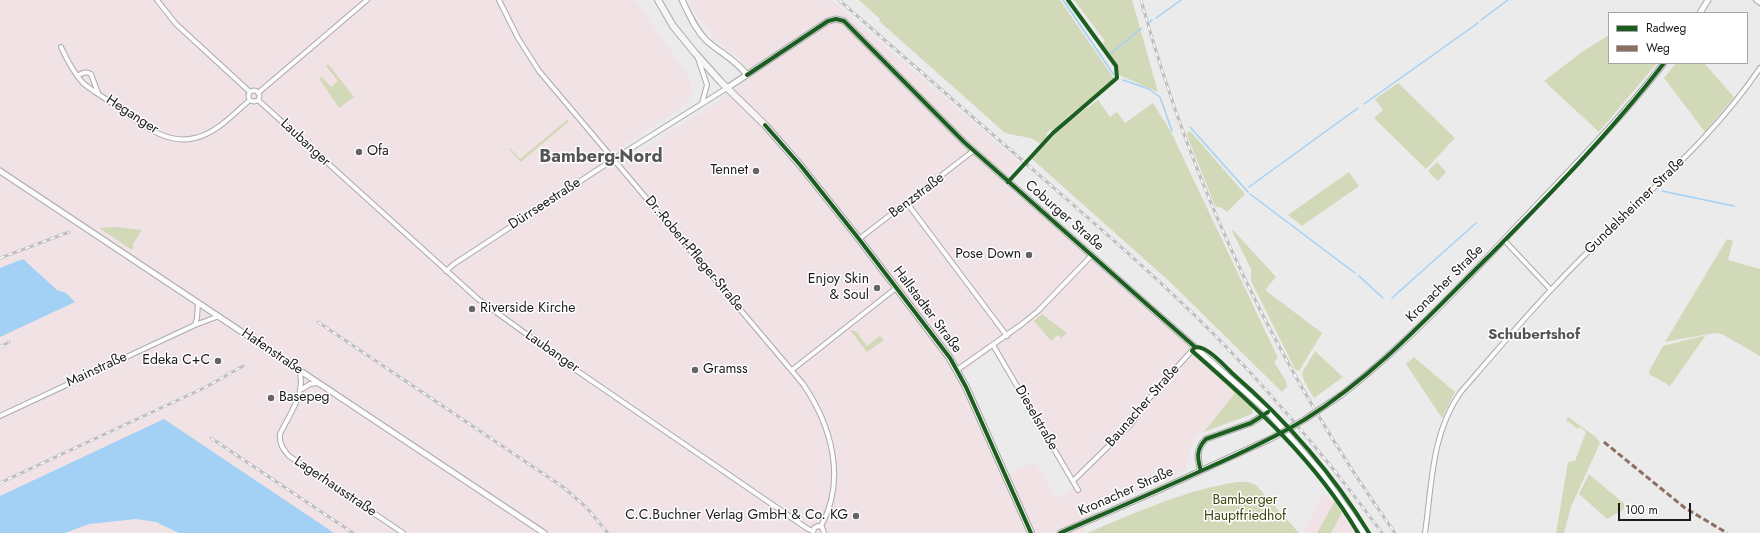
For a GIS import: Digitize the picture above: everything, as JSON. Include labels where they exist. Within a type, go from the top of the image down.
[{"type":"main road","name":"Hallstadter Straße","points":[[658,0],[673,26],[698,57],[764,125],[801,166],[859,239],[957,370],[1031,533]]},
{"type":"street","points":[[157,0],[176,24],[250,92],[254,91],[258,93]]},
{"type":"street","points":[[250,92],[250,100],[253,102],[258,100],[258,93],[367,0]]},
{"type":"street","name":"Dr.-Robert-Pfleger-Straße","points":[[499,0],[518,38],[533,63],[792,370],[816,403],[831,442],[834,466],[833,484],[828,511],[821,526]]},
{"type":"street","points":[[682,0],[700,33],[713,46],[736,61],[747,75],[727,88]]},
{"type":"street","points":[[1701,12],[1708,0]]},
{"type":"street","points":[[1756,0],[1760,3]]},
{"type":"street","name":"Coburger Straße","points":[[747,75],[828,21],[836,19],[844,21],[973,151],[1268,412],[1322,474],[1364,533]]},
{"type":"street","name":"Heganger","points":[[61,47],[71,67],[84,84],[158,134],[177,139],[194,138],[211,132],[250,100]]},
{"type":"street","points":[[698,57],[707,85],[702,103]]},
{"type":"street","name":"Kronacher Straße","points":[[1060,533],[1270,439],[1304,420],[1340,395],[1373,369],[1416,330],[1504,240],[1601,138],[1663,64]]},
{"type":"street","name":"Gundelsheimer Straße","points":[[1551,290],[1586,253],[1707,135],[1736,102],[1760,68]]},
{"type":"street","name":"Heganger","points":[[78,76],[82,73],[89,72],[98,93]]},
{"type":"street","name":"Dürrseestraße","points":[[446,271],[454,264],[727,88]]},
{"type":"street","name":"Laubanger","points":[[258,100],[478,299],[533,339],[808,530],[813,532],[816,526],[821,526]]},
{"type":"street","name":"Benzstraße","points":[[859,239],[973,151]]},
{"type":"street","name":"Hafenstraße","points":[[0,171],[544,533]]},
{"type":"street","points":[[907,203],[1007,336]]},
{"type":"street","points":[[1425,533],[1435,454],[1442,426],[1451,407],[1460,393],[1551,290],[1504,240]]},
{"type":"street","points":[[957,370],[1007,336],[1043,306],[1092,255]]},
{"type":"street","points":[[792,370],[896,288]]},
{"type":"street","points":[[195,325],[198,314],[198,303]]},
{"type":"street","name":"Mainstraße","points":[[0,416],[195,325],[219,316]]},
{"type":"street","name":"Dieselstraße","points":[[993,345],[1078,490]]},
{"type":"street","name":"Baunacher Straße","points":[[1072,481],[1131,424],[1146,402],[1195,347]]},
{"type":"street","points":[[299,370],[302,378],[301,389]]},
{"type":"street","points":[[301,389],[310,384],[318,383]]},
{"type":"street","name":"Lagerhausstraße","points":[[301,389],[280,434],[279,439],[282,449],[289,456],[403,533]]},
{"type":"street","points":[[1201,471],[1198,460],[1198,450],[1200,444],[1206,439],[1251,422],[1268,412]]},
{"type":"street","points":[[821,526],[824,529],[824,533]]},
{"type":"shaded area","points":[[0,0],[635,0],[687,74],[692,89],[691,97],[686,105],[624,145],[633,156],[711,106],[753,75],[737,57],[717,42],[700,20],[689,0],[831,0],[1020,163],[1003,183],[1239,390],[1207,429],[1198,435],[1190,447],[1186,469],[1164,481],[1094,511],[1085,521],[1085,533],[0,533]],"holes":[[[994,349],[1074,488],[1057,498],[1035,462],[1003,476],[958,377]]]},
{"type":"shaded area","points":[[1322,495],[1335,501],[1317,533],[1306,533],[1304,531]]},
{"type":"shaded area","points":[[1342,513],[1357,533],[1331,533]]},
{"type":"green space","points":[[859,0],[1060,0],[1115,80],[1071,114],[1053,131],[1051,129],[1046,134],[1048,136],[1040,144],[1028,137],[1004,132],[879,21],[880,19]]},
{"type":"green space","points":[[1074,0],[1132,0],[1158,92],[1119,75],[1118,66],[1102,45],[1105,41]]},
{"type":"green space","points":[[1608,36],[1608,64],[1656,64],[1599,132],[1544,81],[1582,52]]},
{"type":"green space","points":[[328,64],[354,97],[339,108],[319,78],[322,77],[331,87],[338,81],[326,66]]},
{"type":"green space","points":[[1675,64],[1705,64],[1734,97],[1705,132],[1664,78]]},
{"type":"green space","points":[[1398,83],[1455,138],[1426,169],[1374,118],[1383,110],[1375,99]]},
{"type":"green space","points":[[1098,100],[1110,117],[1117,112],[1125,123],[1153,103],[1171,132],[1278,358],[1274,362],[1286,381],[1287,387],[1282,392],[1169,281],[1032,159],[1066,123]]},
{"type":"green space","points":[[567,120],[569,121],[521,162],[509,149],[510,148],[520,159]]},
{"type":"green space","points":[[1188,131],[1191,132],[1245,194],[1227,212],[1222,208],[1215,206],[1187,135]]},
{"type":"green space","points":[[1437,162],[1446,172],[1438,181],[1428,171]]},
{"type":"green space","points":[[1349,172],[1359,186],[1302,226],[1288,215]]},
{"type":"green space","points":[[117,227],[142,230],[132,246],[134,247],[132,250],[99,228]]},
{"type":"green space","points":[[1233,230],[1276,277],[1265,290],[1322,333],[1299,371],[1295,369],[1251,281],[1251,269],[1232,231]]},
{"type":"green space","points":[[1727,239],[1733,241],[1728,260],[1760,269],[1760,356],[1722,334],[1714,333],[1665,342]]},
{"type":"green space","points":[[1042,314],[1067,333],[1061,338],[1058,335],[1051,341],[1034,321]]},
{"type":"green space","points":[[850,330],[856,331],[867,346],[880,336],[884,340],[867,352]]},
{"type":"green space","points":[[1706,335],[1670,386],[1649,374],[1649,371],[1663,346]]},
{"type":"green space","points":[[1315,351],[1343,377],[1314,398],[1304,381],[1302,373]]},
{"type":"green space","points":[[1194,356],[1205,363],[1241,395],[1252,407],[1252,414],[1204,432],[1235,393]]},
{"type":"green space","points":[[1414,357],[1455,392],[1442,418],[1406,364]]},
{"type":"green space","points":[[1568,417],[1596,437],[1600,443],[1571,507],[1564,533],[1556,533],[1568,462],[1575,461],[1586,432],[1580,427],[1578,429],[1566,420]]},
{"type":"green space","points":[[1589,474],[1628,507],[1607,519],[1579,494]]},
{"type":"green space","name":"Bamberger Hauptfriedhof","points":[[1237,482],[1248,482],[1256,485],[1299,533],[1087,533],[1179,496]]},
{"type":"green space","points":[[1335,501],[1342,513],[1331,533],[1317,533]]},
{"type":"water","points":[[23,259],[57,290],[66,293],[75,302],[0,337],[0,268]]},
{"type":"water","points":[[164,419],[334,533],[179,533],[156,522],[136,519],[89,524],[65,533],[0,533],[0,496]]},
{"type":"waterway","points":[[1063,0],[1114,75]]},
{"type":"waterway","points":[[1156,18],[1181,0]]},
{"type":"waterway","points":[[1481,20],[1508,0]]},
{"type":"waterway","points":[[1149,23],[1152,20]]},
{"type":"waterway","points":[[1364,104],[1478,23]]},
{"type":"waterway","points":[[1110,54],[1142,28]]},
{"type":"waterway","points":[[1123,80],[1149,89],[1160,97],[1172,131]]},
{"type":"waterway","points":[[1249,187],[1358,108]]},
{"type":"waterway","points":[[1190,127],[1248,192]]},
{"type":"waterway","points":[[1662,191],[1734,206]]},
{"type":"waterway","points":[[1250,194],[1355,273]]},
{"type":"waterway","points":[[1392,298],[1476,223]]},
{"type":"waterway","points":[[1359,276],[1383,298]]},
{"type":"railway","points":[[839,0],[1118,244],[1210,330],[1291,418],[1329,463],[1382,533]]},
{"type":"railway","points":[[1141,0],[1163,72],[1187,142],[1214,211],[1244,278],[1277,343],[1314,408],[1353,471],[1395,533]]},
{"type":"railway","points":[[0,258],[69,232]]},
{"type":"railway","points":[[318,322],[563,487],[586,507],[607,532]]},
{"type":"railway","points":[[0,347],[9,342]]},
{"type":"railway","points":[[0,483],[206,387],[243,366]]},
{"type":"railway","points":[[211,438],[353,533]]},
{"type":"marked path","points":[[1604,442],[1685,508],[1727,533]]},
{"type":"cycle path","points":[[1008,182],[1053,133],[1117,78],[1116,66],[1068,0]]},
{"type":"cycle path","points":[[747,75],[828,21],[836,19],[844,21],[964,142],[1195,347]]},
{"type":"cycle path","points":[[1060,533],[1241,453],[1267,440],[1304,420],[1355,384],[1401,344],[1534,210],[1623,114],[1663,64]]},
{"type":"cycle path","points":[[765,125],[801,166],[859,239],[950,358],[966,387],[1031,533]]},
{"type":"cycle path","points":[[1195,347],[1204,349],[1215,357],[1271,409],[1289,428],[1324,468],[1340,489],[1369,533]]},
{"type":"cycle path","points":[[1195,347],[1192,351],[1261,413],[1303,458],[1323,482],[1358,533]]},
{"type":"cycle path","points":[[1201,471],[1198,454],[1200,446],[1206,439],[1251,423],[1268,412]]},
{"type":"place","name":"Ofa","points":[[359,152]]},
{"type":"place","name":"Tennet","points":[[756,171]]},
{"type":"place","name":"Pose Down","points":[[1029,255]]},
{"type":"place","name":"Enjoy Skin & Soul","points":[[877,288]]},
{"type":"place","name":"Riverside Kirche","points":[[472,309]]},
{"type":"place","name":"Edeka C+C","points":[[218,361]]},
{"type":"place","name":"Gramss","points":[[695,370]]},
{"type":"place","name":"Basepeg","points":[[271,398]]},
{"type":"place","name":"C.C.Buchner Verlag GmbH & Co. KG","points":[[856,516]]},
{"type":"district","name":"Bamberg-Nord","points":[[601,158]]},
{"type":"district","name":"Schubertshof","points":[[1534,335]]}]
